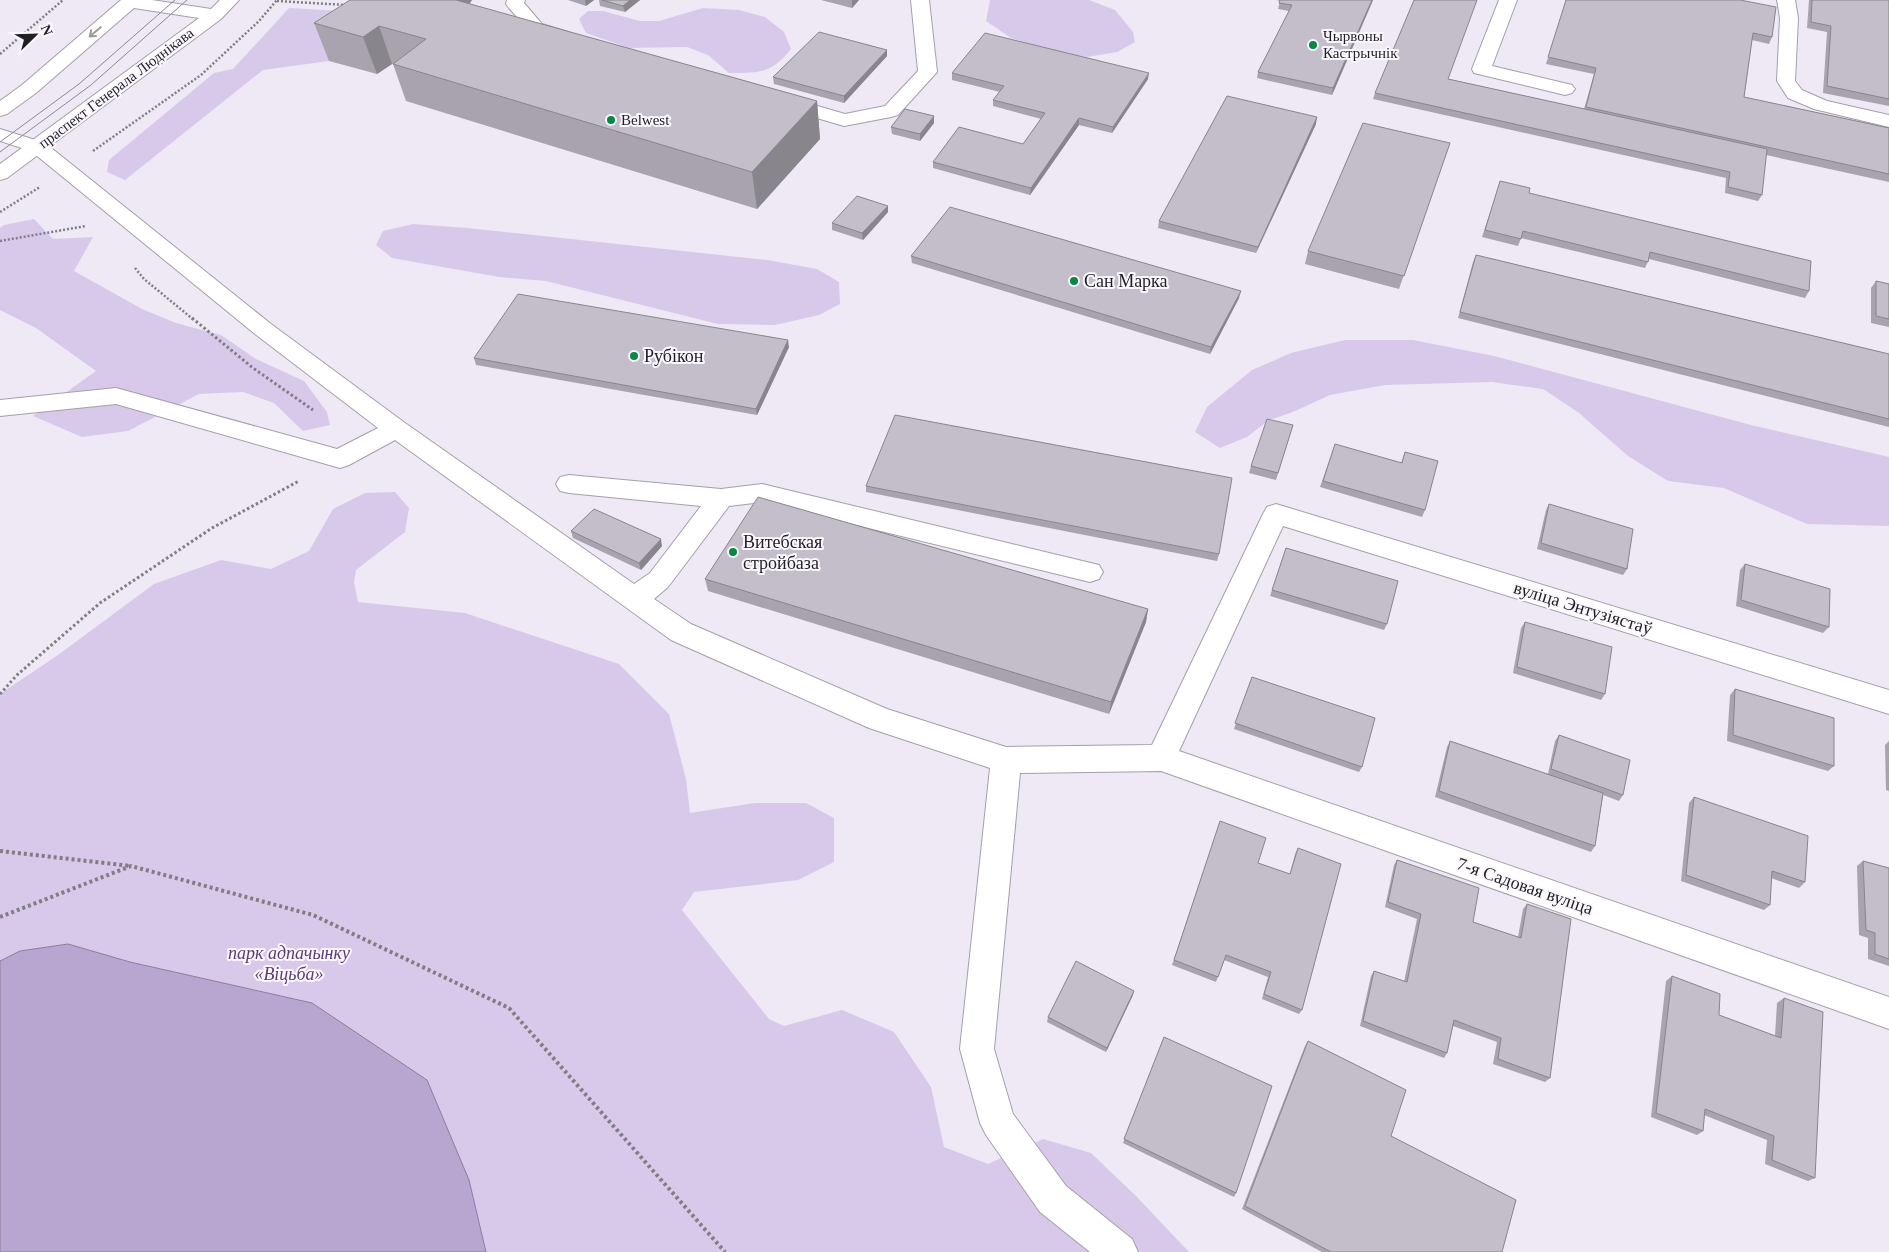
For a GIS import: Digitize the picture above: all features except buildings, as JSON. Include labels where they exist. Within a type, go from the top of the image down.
[{"type":"street","name":"праспект Генерала Люднікава","points":[[0,174],[215,15],[230,0]]},
{"type":"street","points":[[516,0],[515,4],[536,28],[582,42]]},
{"type":"street","points":[[769,97],[844,120],[891,110],[928,72],[920,0]]},
{"type":"street","points":[[1508,0],[1481,69],[1565,89]]},
{"type":"street","points":[[1786,0],[1789,18],[1786,81],[1795,94],[1821,105],[1889,121]]},
{"type":"street","points":[[0,110],[29,88],[131,1],[215,15]]},
{"type":"street","points":[[0,134],[38,146],[66,171],[263,329],[396,429],[682,632],[879,719],[1006,760],[1161,758]]},
{"type":"street","points":[[0,408],[116,396],[340,459],[396,429]]},
{"type":"street","points":[[569,484],[721,498],[762,493],[1090,572]]},
{"type":"street","points":[[635,599],[659,580],[721,498]]},
{"type":"street","name":"вуліца Энтузіястаў","points":[[1161,758],[1276,514],[1889,702]]},
{"type":"street","name":"7-я Садовая вуліца","points":[[1161,758],[1889,1013]]},
{"type":"street","points":[[1006,760],[978,1049],[998,1123],[1053,1199],[1119,1252]]},
{"type":"path","points":[[0,54],[63,0]]},
{"type":"path","points":[[0,212],[66,171],[202,75],[259,21],[277,0],[352,6]]},
{"type":"path","points":[[0,241],[66,228],[129,221]]},
{"type":"path","points":[[0,694],[17,675],[100,603],[212,528],[340,459]]},
{"type":"path","points":[[0,852],[131,866],[312,915],[509,1008],[725,1252]]},
{"type":"path","points":[[0,917],[131,866]]},
{"type":"green space","points":[[990,0],[1089,0],[1115,10],[1133,32],[1135,42],[1117,52],[1087,57],[1057,52],[1011,38],[986,21]]},
{"type":"green space","points":[[289,8],[341,11],[329,61],[263,70],[125,180],[107,172],[109,160],[214,73],[233,69]]},
{"type":"green space","points":[[703,8],[739,10],[765,17],[784,32],[791,49],[771,68],[749,73],[729,73],[708,55],[687,47],[629,48],[586,33],[579,19],[588,11],[603,11],[640,21],[659,21]]},
{"type":"green space","points":[[34,219],[53,239],[93,237],[74,271],[142,309],[176,323],[221,335],[256,359],[304,381],[327,412],[330,425],[303,431],[274,403],[243,392],[199,394],[128,431],[82,437],[33,416],[96,371],[36,328],[0,310],[0,228],[4,225]]},
{"type":"green space","points":[[413,224],[767,260],[817,269],[839,282],[840,304],[819,315],[775,325],[718,324],[546,281],[499,277],[392,258],[376,245],[383,231]]},
{"type":"green space","points":[[1345,340],[1413,340],[1494,356],[1751,425],[1889,457],[1889,526],[1807,524],[1724,488],[1668,481],[1628,456],[1579,413],[1543,389],[1492,382],[1385,385],[1330,395],[1293,412],[1269,420],[1247,437],[1220,448],[1195,432],[1207,407],[1252,370],[1291,353]]},
{"type":"green space","name":"парк адпачынку «Віцьба»","points":[[395,492],[409,508],[405,532],[356,570],[354,582],[358,602],[465,613],[619,664],[669,714],[686,779],[690,813],[755,803],[806,803],[834,818],[834,862],[798,880],[694,892],[682,910],[769,1019],[784,1026],[842,1010],[894,1032],[931,1087],[944,1147],[988,1164],[1043,1139],[1091,1153],[1137,1197],[1189,1252],[0,1252],[0,694],[58,655],[154,584],[221,560],[271,569],[309,551],[333,509],[365,493]]},
{"type":"shaded area","points":[[68,944],[130,962],[312,1003],[427,1080],[469,1180],[486,1252],[0,1252],[0,961],[20,951]]},
{"type":"tram line","points":[[0,142],[79,84],[175,0]]},
{"type":"tram line","points":[[0,152],[91,85],[187,0]]},
{"type":"place","name":"Чырвоны Кастрычнік","points":[[1313,45]]},
{"type":"place","name":"Belwest","points":[[611,120]]},
{"type":"place","name":"Сан Марка","points":[[1074,281]]},
{"type":"place","name":"Рубікон","points":[[634,356]]},
{"type":"place","name":"Витебская стройбаза","points":[[733,552]]}]
